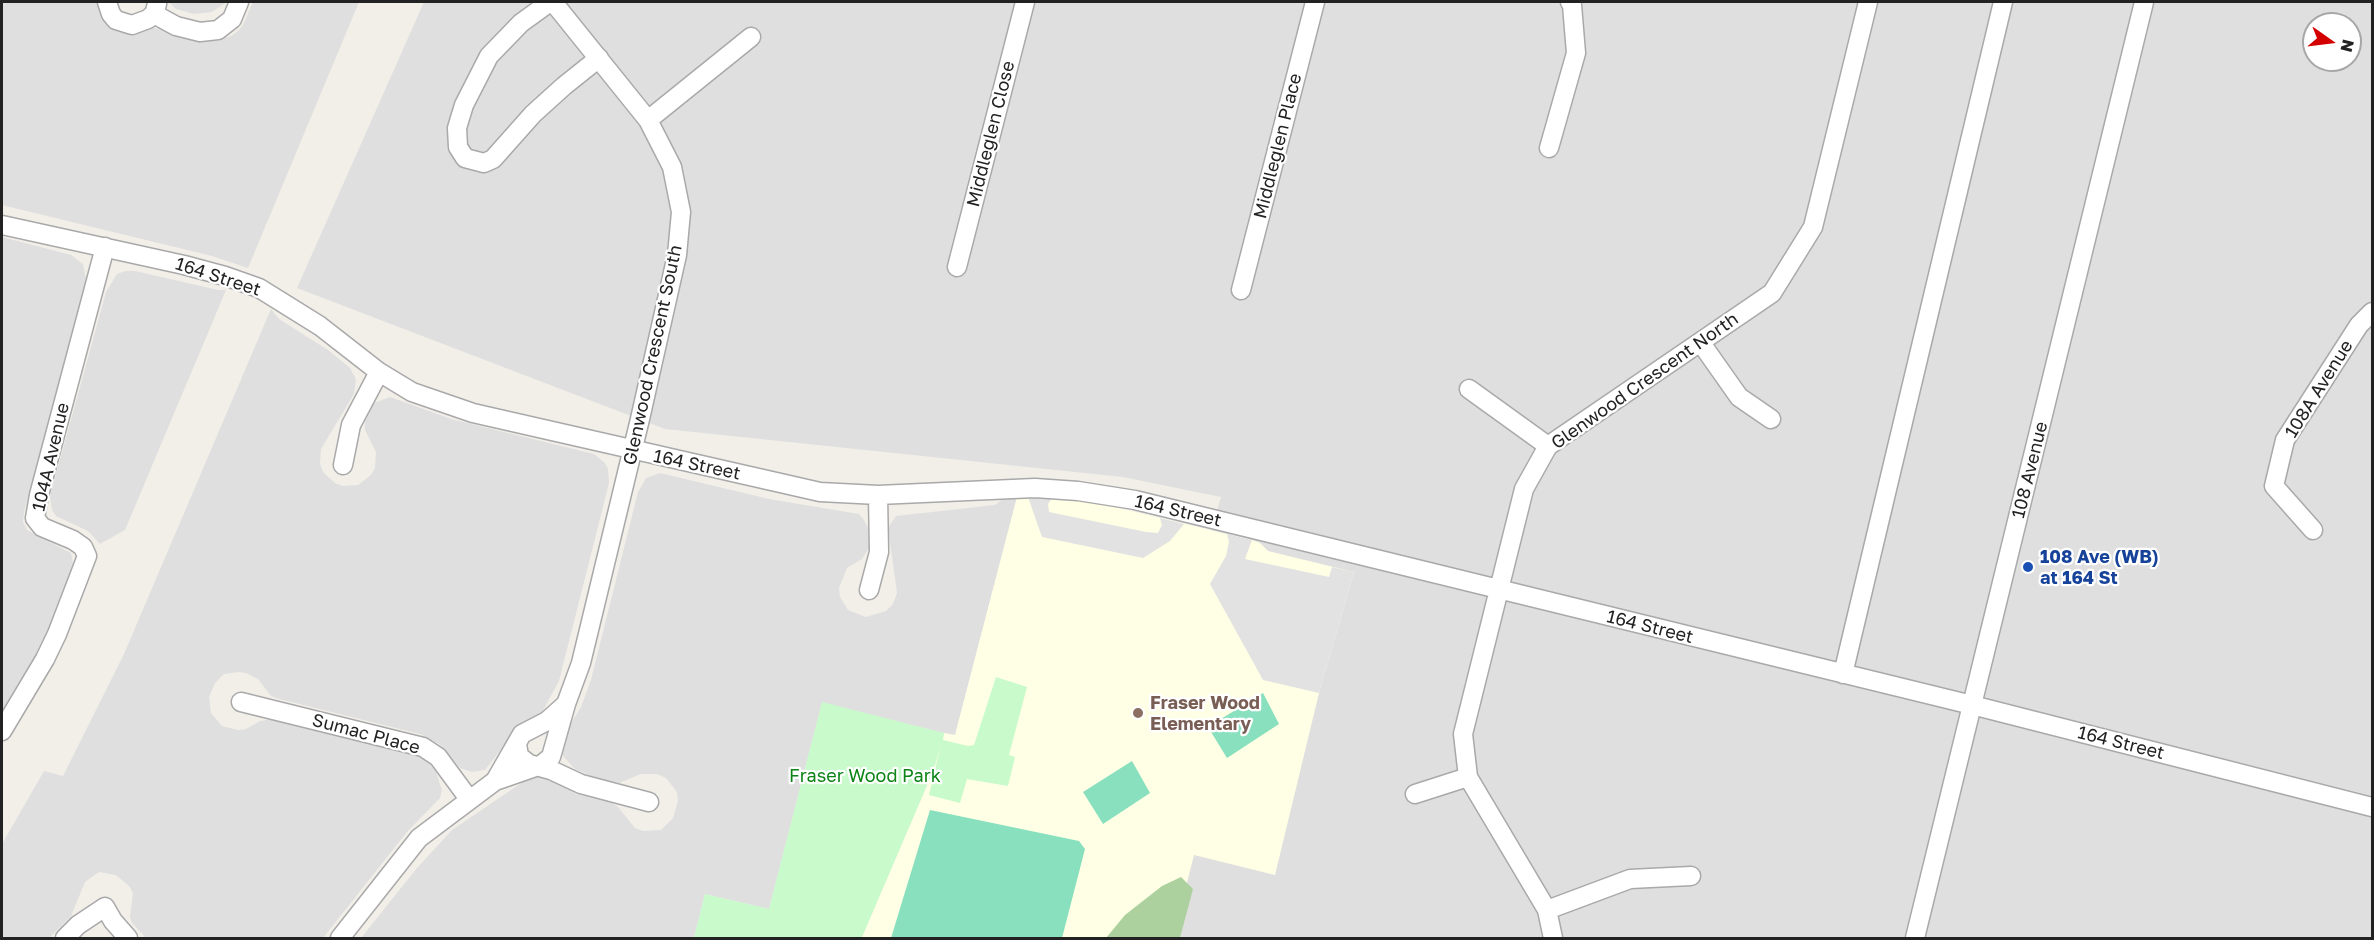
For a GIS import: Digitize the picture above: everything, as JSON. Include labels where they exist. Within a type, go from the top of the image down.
[{"type":"street","points":[[107,2],[111,14],[124,24],[141,24],[155,8],[176,26],[200,32],[218,30],[232,19],[239,2]]},
{"type":"street","points":[[552,2],[521,23],[489,56],[464,105],[456,128],[458,147],[465,158],[484,163],[493,159],[534,114],[599,58]]},
{"type":"street","name":"Glenwood Crescent South","points":[[552,2],[648,120],[672,167],[681,212],[677,255],[632,451],[581,663],[554,744]]},
{"type":"street","name":"Middleglen Close","points":[[957,267],[1025,2]]},
{"type":"street","name":"Middleglen Place","points":[[1241,290],[1315,2]]},
{"type":"street","points":[[1549,148],[1576,53],[1570,2]]},
{"type":"street","name":"Glenwood Crescent North","points":[[1553,939],[1547,910],[1468,777],[1463,734],[1524,489],[1548,446],[1701,343],[1772,292],[1813,227],[1868,2]]},
{"type":"street","points":[[1843,674],[2003,2]]},
{"type":"street","name":"108 Avenue","points":[[1915,939],[2144,2]]},
{"type":"street","points":[[648,120],[751,37]]},
{"type":"street","name":"164 Street","points":[[2,225],[205,270],[259,288],[320,326],[379,372],[412,392],[473,413],[820,492],[878,495],[1035,488],[1104,494],[1175,509],[1972,705],[2373,807]]},
{"type":"street","name":"104A Avenue","points":[[2,731],[45,659],[87,556],[83,547],[42,527],[35,518],[39,495],[105,247]]},
{"type":"street","name":"108A Avenue","points":[[2313,530],[2274,486],[2285,441],[2360,325],[2373,312]]},
{"type":"street","points":[[1701,343],[1739,397],[1771,419]]},
{"type":"street","points":[[343,465],[351,425],[379,372]]},
{"type":"street","points":[[1469,388],[1548,446]]},
{"type":"street","points":[[869,590],[879,552],[878,495]]},
{"type":"street","name":"Sumac Place","points":[[241,702],[423,747],[438,757],[469,799]]},
{"type":"street","name":"Glenwood Crescent South","points":[[533,729],[547,721],[566,704]]},
{"type":"street","points":[[495,781],[522,734],[533,729],[548,734],[559,760],[571,779]]},
{"type":"street","points":[[517,744],[519,756],[523,761],[581,784],[649,802]]},
{"type":"street","points":[[340,939],[419,838],[495,781],[547,762],[551,757],[554,744]]},
{"type":"street","points":[[1415,794],[1468,777]]},
{"type":"street","points":[[1547,910],[1630,879],[1691,876]]},
{"type":"street","points":[[65,939],[78,925],[105,907],[128,939]]},
{"type":"shaded area","points":[[2,2],[99,2],[146,28],[216,41],[238,31],[253,2],[359,2],[248,268],[212,256],[2,205]]},
{"type":"shaded area","points":[[169,2],[227,2],[212,12],[194,14],[176,9]]},
{"type":"shaded area","points":[[424,2],[2372,2],[2372,938],[1093,938],[1221,497],[1123,477],[665,429],[297,288]]},
{"type":"shaded area","points":[[2,237],[71,255],[83,264],[86,279],[23,522],[27,530],[71,553],[74,570],[38,655],[17,685],[2,717]]},
{"type":"shaded area","points":[[135,271],[226,290],[125,530],[100,544],[88,531],[56,516],[52,510],[50,496],[106,292],[117,274]]},
{"type":"shaded area","points":[[271,309],[279,319],[328,350],[350,368],[356,379],[354,394],[321,449],[320,464],[323,472],[335,483],[343,486],[358,485],[371,475],[375,468],[376,452],[365,430],[365,422],[374,403],[390,397],[451,419],[594,454],[605,463],[609,483],[559,681],[541,714],[510,738],[485,770],[472,772],[460,768],[439,744],[420,734],[279,699],[271,696],[258,679],[246,673],[224,674],[215,683],[209,697],[211,713],[222,726],[238,730],[246,729],[260,721],[272,719],[411,752],[426,760],[436,772],[442,790],[440,798],[407,832],[323,938],[146,938],[132,923],[130,917],[133,893],[129,886],[116,875],[99,872],[85,882],[71,916],[49,938],[2,938],[2,844],[44,771],[63,776],[124,654]]},
{"type":"shaded area","points":[[660,473],[769,499],[859,514],[868,528],[869,548],[862,559],[847,568],[839,588],[840,597],[848,610],[866,617],[886,611],[893,604],[897,593],[889,535],[889,526],[896,516],[995,505],[1004,498],[1017,497],[955,736],[822,703],[769,909],[705,894],[694,938],[361,938],[417,868],[452,830],[533,775],[551,777],[576,794],[612,803],[635,828],[643,831],[661,830],[673,818],[678,801],[677,792],[666,778],[657,774],[641,774],[619,783],[591,776],[575,769],[563,756],[561,749],[568,728],[581,707],[591,680],[638,492],[646,478]]},
{"type":"shaded area","name":"Fraser Wood Elementary","points":[[1017,497],[1073,500],[1110,506],[1252,540],[1260,543],[1268,551],[1354,572],[1319,693],[1275,875],[1194,855],[1173,938],[862,937],[934,769],[944,733],[955,735]]},
{"type":"shaded area","points":[[1028,497],[1052,498],[1048,504],[1049,512],[1146,532],[1158,533],[1162,525],[1160,518],[1184,524],[1170,541],[1143,558],[1042,537]]},
{"type":"shaded area","points":[[1227,534],[1252,540],[1245,559],[1329,577],[1332,567],[1354,572],[1319,693],[1263,680],[1210,584],[1226,556],[1229,542]]},
{"type":"green space","name":"Fraser Wood Park","points":[[996,677],[1027,687],[1009,755],[1015,757],[1008,786],[967,779],[960,803],[929,795],[941,744],[934,769],[862,937],[868,938],[694,938],[705,894],[769,909],[822,702],[944,733],[943,740],[968,746],[974,745]]},
{"type":"green space","points":[[1263,693],[1279,724],[1227,758],[1208,727]]},
{"type":"green space","points":[[1132,761],[1150,793],[1103,824],[1083,792]]},
{"type":"green space","points":[[930,810],[1079,841],[1085,849],[1062,938],[891,938]]},
{"type":"green space","points":[[1181,877],[1193,889],[1180,938],[1106,938],[1125,915],[1162,886]]},
{"type":"place","name":"108 Ave (WB) at 164 St","points":[[2028,567]]},
{"type":"place","name":"Fraser Wood Elementary","points":[[1138,713]]}]
